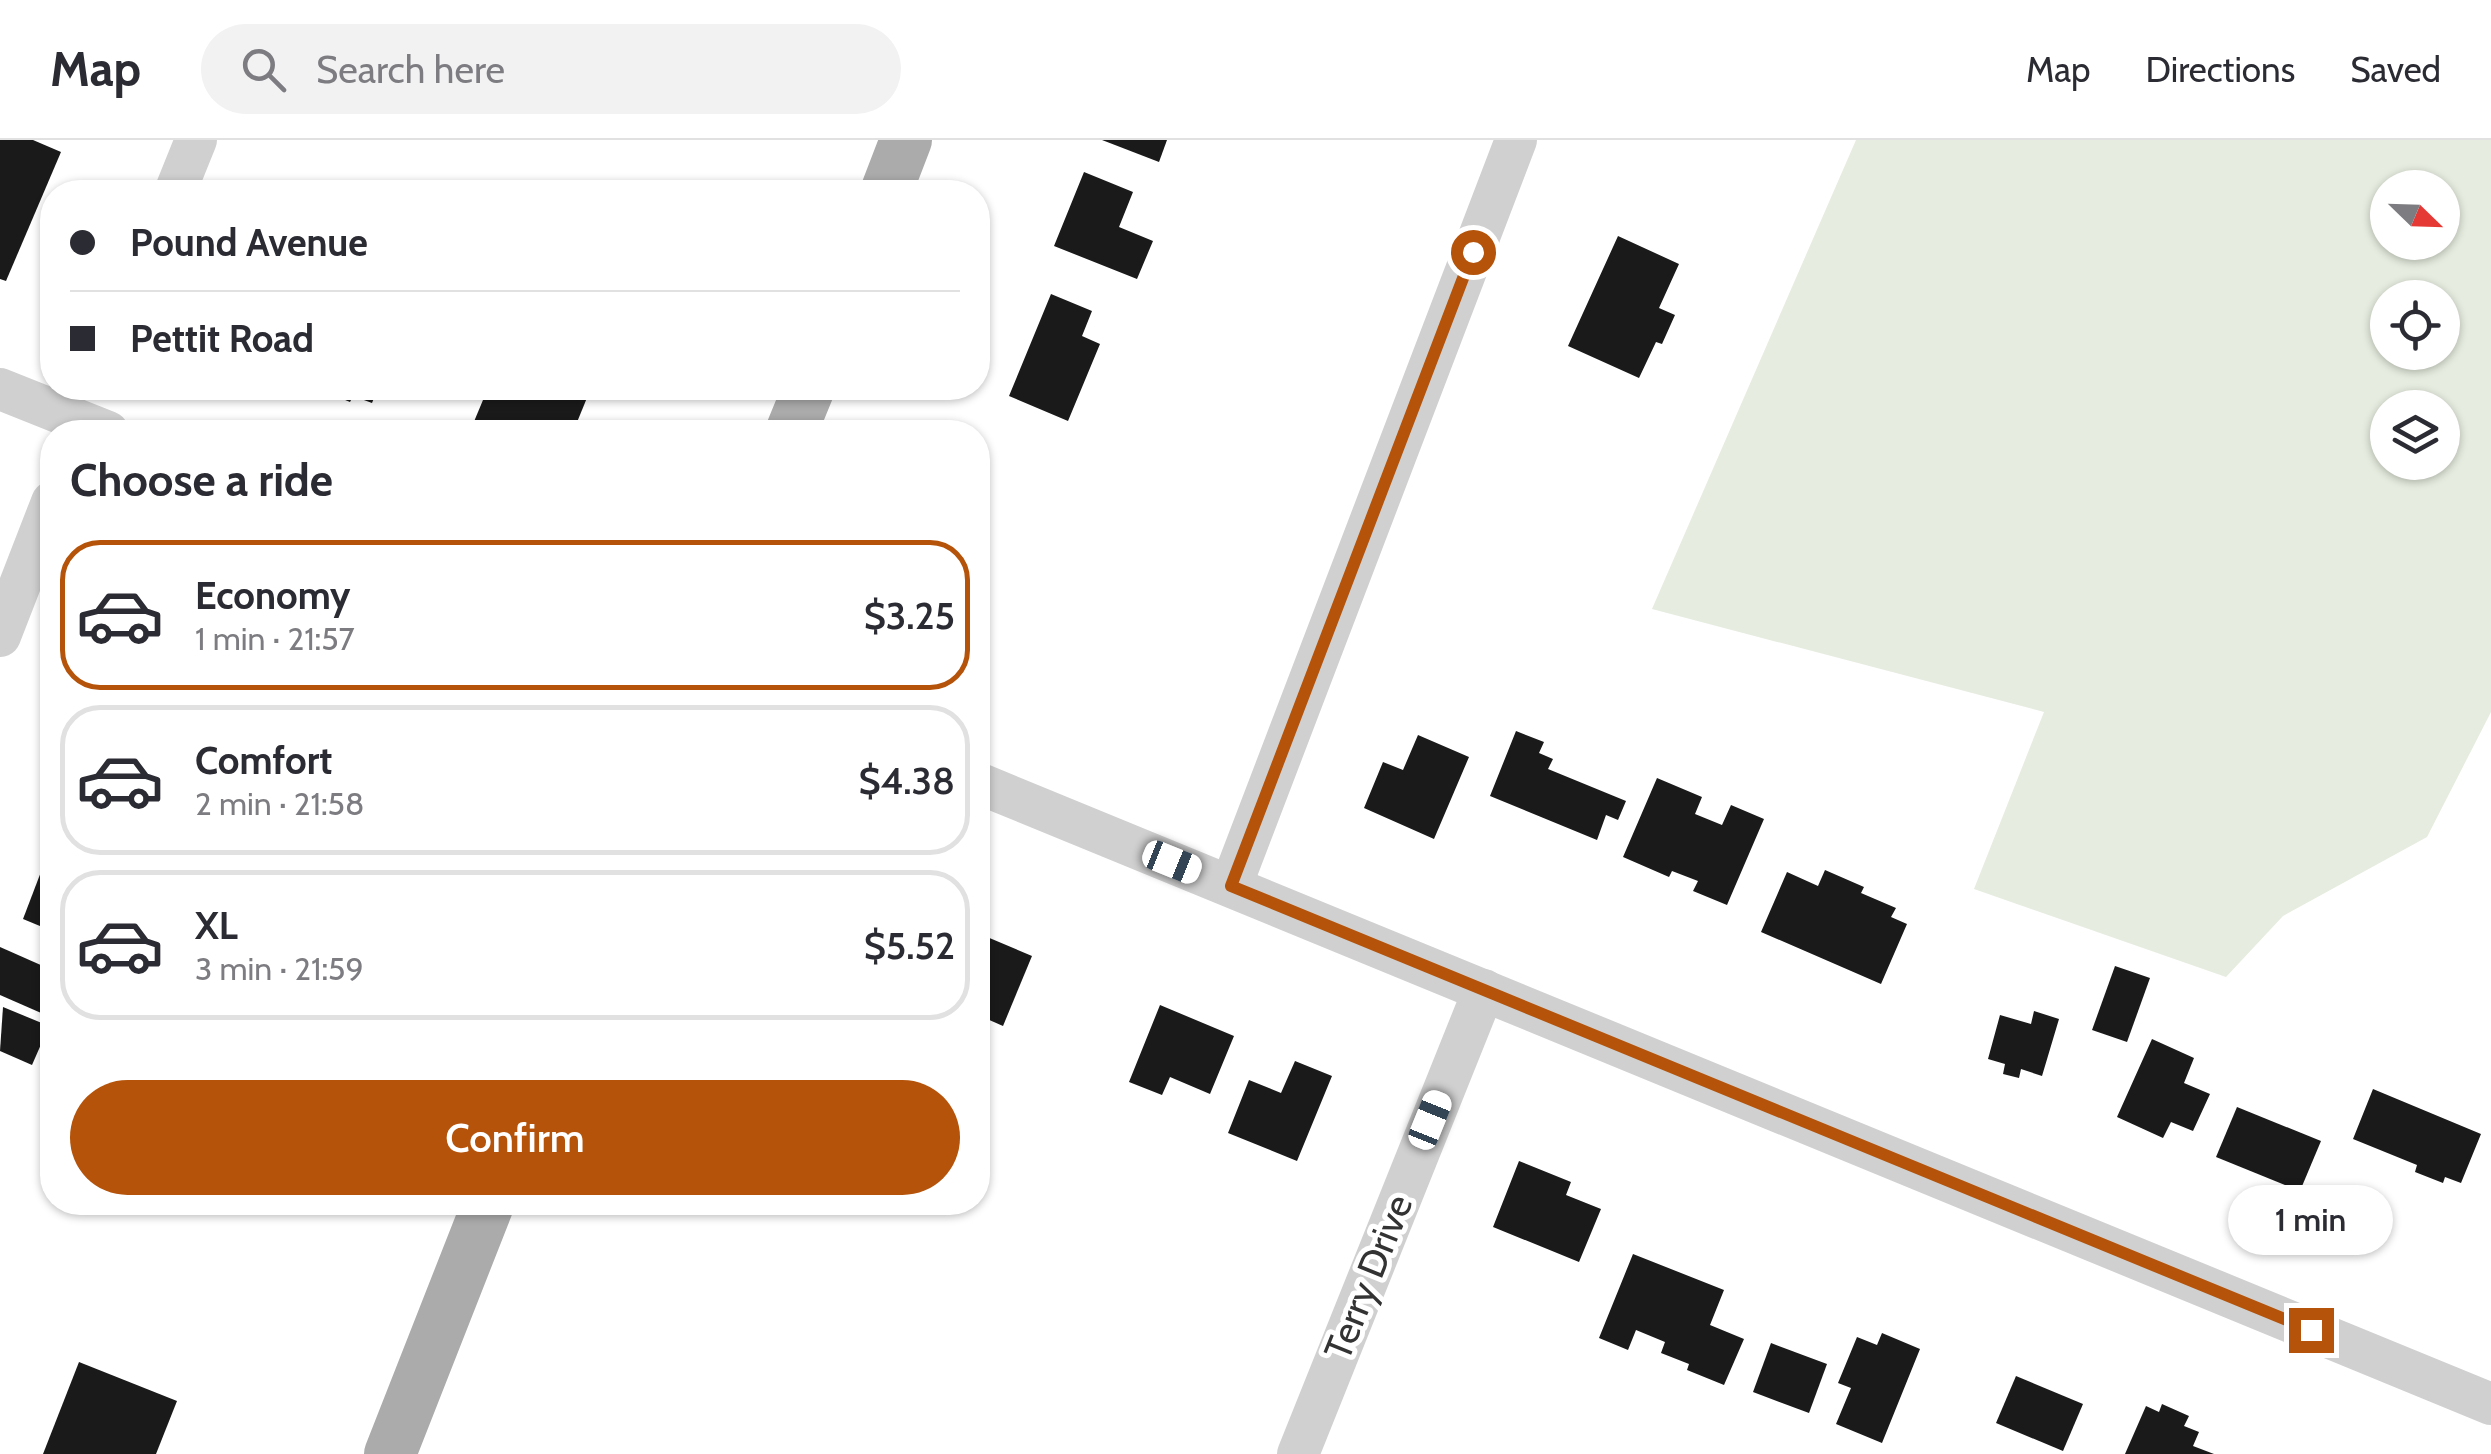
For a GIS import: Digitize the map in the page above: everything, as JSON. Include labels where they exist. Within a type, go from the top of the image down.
[{"type":"main road","points":[[891,180],[906,140]]},
{"type":"main road","points":[[390,1454],[483,1215]]},
{"type":"street","points":[[180,180],[196,140]]},
{"type":"street","points":[[1231,886],[1516,140]]},
{"type":"street","points":[[0,389],[93,419]]},
{"type":"street","points":[[0,636],[40,533]]},
{"type":"street","points":[[990,788],[2491,1404]]},
{"type":"street","name":"Terry Drive","points":[[1298,1454],[1484,990]]},
{"type":"shaded area","points":[[1856,140],[2491,140],[2491,712],[2427,837],[2283,916],[2226,977],[1974,889],[2044,712],[1652,609]]},
{"type":"building","points":[[0,140],[33,140],[61,152],[49,180],[40,180],[40,201],[6,281],[0,279]]},
{"type":"building","points":[[1102,140],[1167,140],[1159,162]]},
{"type":"building","points":[[1084,172],[1133,192],[1119,227],[1153,241],[1137,279],[1054,246]]},
{"type":"building","points":[[1618,236],[1679,264],[1659,308],[1675,315],[1662,344],[1656,342],[1639,378],[1568,346]]},
{"type":"building","points":[[1051,294],[1092,311],[1082,336],[1100,344],[1068,421],[1009,396]]},
{"type":"building","points":[[483,400],[586,400],[578,420],[475,420]]},
{"type":"building","points":[[1516,731],[1544,742],[1539,753],[1553,759],[1548,769],[1626,801],[1618,820],[1606,815],[1597,840],[1490,796]]},
{"type":"building","points":[[1418,735],[1469,757],[1434,839],[1364,808],[1383,762],[1403,770]]},
{"type":"building","points":[[1657,778],[1702,797],[1695,814],[1722,825],[1731,805],[1764,819],[1727,905],[1693,891],[1698,881],[1672,871],[1669,877],[1623,857]]},
{"type":"building","points":[[1825,870],[1864,887],[1861,893],[1896,908],[1891,917],[1907,924],[1881,984],[1761,932],[1787,872],[1818,886]]},
{"type":"building","points":[[40,874],[40,926],[23,919]]},
{"type":"building","points":[[990,938],[1032,956],[1003,1026],[990,1020]]},
{"type":"building","points":[[0,947],[40,965],[40,1012],[0,995]]},
{"type":"building","points":[[2115,966],[2150,978],[2127,1042],[2092,1030]]},
{"type":"building","points":[[1160,1005],[1234,1036],[1210,1094],[1170,1077],[1162,1095],[1129,1082]]},
{"type":"building","points":[[3,1007],[40,1022],[40,1047],[32,1065],[0,1051]]},
{"type":"building","points":[[2034,1011],[2059,1019],[2042,1076],[2021,1069],[2019,1078],[2003,1074],[2005,1064],[1988,1059],[2000,1015],[2031,1024]]},
{"type":"building","points":[[2152,1039],[2194,1058],[2184,1083],[2210,1094],[2193,1131],[2171,1122],[2163,1138],[2117,1117]]},
{"type":"building","points":[[1295,1061],[1332,1076],[1297,1161],[1228,1133],[1249,1080],[1281,1093]]},
{"type":"building","points":[[2373,1089],[2481,1134],[2461,1183],[2445,1177],[2443,1183],[2415,1172],[2417,1165],[2353,1139]]},
{"type":"building","points":[[2237,1107],[2321,1141],[2300,1191],[2216,1157]]},
{"type":"building","points":[[1519,1161],[1571,1182],[1566,1195],[1601,1209],[1579,1262],[1493,1227]]},
{"type":"building","points":[[1633,1254],[1724,1290],[1710,1325],[1744,1339],[1724,1385],[1687,1370],[1689,1364],[1661,1353],[1665,1342],[1636,1330],[1628,1350],[1599,1338]]},
{"type":"building","points":[[1882,1333],[1920,1349],[1882,1443],[1836,1424],[1851,1388],[1838,1383],[1857,1337],[1877,1345]]},
{"type":"building","points":[[1771,1343],[1827,1364],[1809,1413],[1753,1392]]},
{"type":"building","points":[[79,1362],[177,1401],[156,1454],[43,1454]]},
{"type":"building","points":[[2016,1376],[2083,1404],[2063,1451],[1996,1423]]},
{"type":"building","points":[[2162,1404],[2189,1416],[2184,1426],[2199,1432],[2193,1446],[2214,1454],[2125,1454],[2146,1406],[2159,1412]]},
{"type":"route","points":[[1473,252],[1231,886],[2311,1330]]}]
